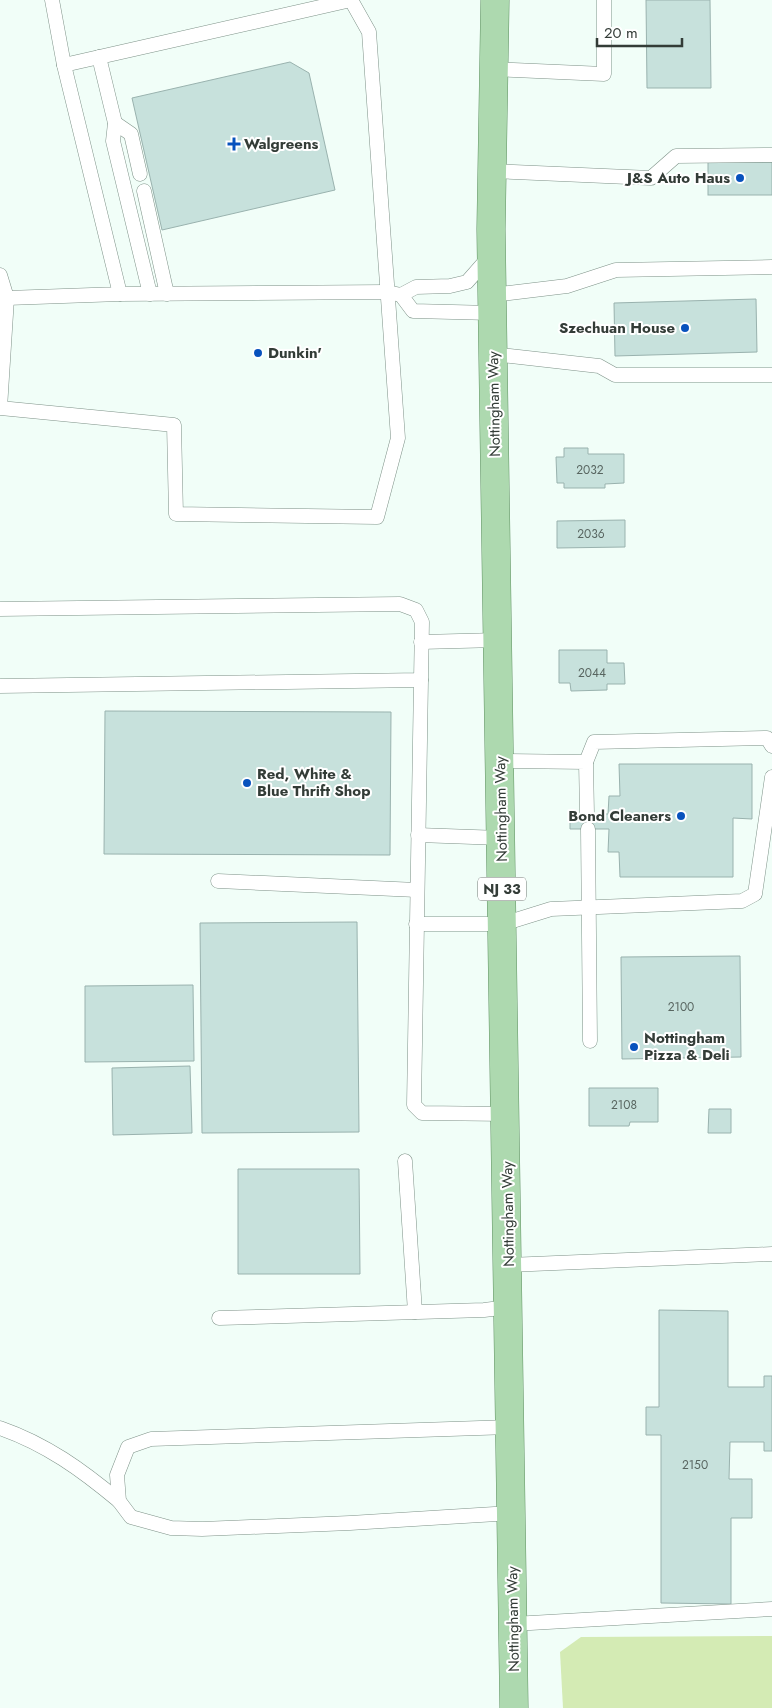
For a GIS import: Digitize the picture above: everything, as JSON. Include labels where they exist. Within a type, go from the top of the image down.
[{"type":"main road","name":"Nottingham Way","points":[[495,0],[492,304],[514,1708]]},
{"type":"lane","points":[[52,0],[64,65],[120,294]]},
{"type":"lane","points":[[0,275],[7,298],[0,408],[174,425],[176,514],[377,517],[398,438],[369,32],[351,0],[64,65]]},
{"type":"lane","points":[[494,69],[604,74],[604,0]]},
{"type":"lane","points":[[99,57],[116,123],[113,141],[150,294]]},
{"type":"lane","points":[[116,123],[131,134],[140,174]]},
{"type":"lane","points":[[492,171],[651,178],[676,156],[772,155]]},
{"type":"lane","points":[[144,191],[167,294]]},
{"type":"lane","points":[[7,298],[120,294],[387,292],[401,295],[416,287],[450,286],[466,282],[492,254]]},
{"type":"lane","points":[[401,295],[413,311],[492,304],[567,286],[616,270],[772,267]]},
{"type":"lane","points":[[493,354],[598,366],[615,375],[772,375]]},
{"type":"lane","points":[[0,609],[400,604],[416,610],[422,622],[414,1105],[422,1113],[506,1114]]},
{"type":"lane","points":[[421,642],[498,640]]},
{"type":"lane","points":[[0,686],[421,680]]},
{"type":"lane","points":[[588,814],[586,762],[594,742],[767,738],[772,746]]},
{"type":"lane","points":[[500,761],[586,762]]},
{"type":"lane","points":[[416,924],[503,924],[552,909],[588,909],[742,901],[755,894],[772,777]]},
{"type":"lane","points":[[588,829],[590,1041]]},
{"type":"lane","points":[[418,835],[501,838]]},
{"type":"lane","points":[[218,881],[417,890]]},
{"type":"lane","points":[[405,1161],[415,1312]]},
{"type":"lane","points":[[508,1265],[772,1254]]},
{"type":"lane","points":[[219,1318],[509,1307]]},
{"type":"lane","points":[[119,1501],[117,1475],[128,1448],[151,1439],[511,1427]]},
{"type":"lane","points":[[0,1428],[29,1438],[76,1466],[119,1501],[131,1517],[179,1529],[350,1523],[512,1513]]},
{"type":"lane","points":[[513,1624],[772,1609]]},
{"type":"green space","points":[[772,1636],[772,1708],[563,1708],[560,1652],[581,1637]]},
{"type":"building","points":[[646,0],[710,0],[711,88],[647,88]]},
{"type":"building","name":"Walgreens","points":[[290,62],[309,73],[335,190],[162,230],[132,98]]},
{"type":"building","name":"J&S Auto Haus","points":[[708,162],[772,162],[772,195],[708,195]]},
{"type":"building","name":"Szechuan House","points":[[756,299],[757,352],[615,356],[614,303]]},
{"type":"building","points":[[564,448],[588,448],[588,454],[624,454],[624,483],[605,484],[605,488],[564,488],[564,483],[557,483],[556,457],[564,457]]},
{"type":"building","points":[[625,520],[625,547],[557,548],[557,521]]},
{"type":"building","points":[[559,650],[607,650],[607,663],[624,663],[625,684],[607,684],[607,690],[571,691],[570,683],[559,683]]},
{"type":"building","name":"Red, White & Blue Thrift Shop","points":[[105,711],[391,712],[390,855],[104,854]]},
{"type":"building","points":[[619,764],[752,764],[752,819],[733,818],[733,877],[620,877],[619,852],[608,852],[609,829],[570,829],[570,814],[608,814],[609,796],[620,796]]},
{"type":"building","points":[[357,922],[359,1132],[202,1133],[200,923]]},
{"type":"building","points":[[740,956],[741,1057],[622,1059],[621,957]]},
{"type":"building","points":[[193,985],[194,1061],[85,1062],[85,986]]},
{"type":"building","points":[[190,1066],[192,1133],[113,1135],[112,1068]]},
{"type":"building","points":[[589,1088],[658,1088],[658,1122],[630,1122],[629,1126],[589,1126]]},
{"type":"building","points":[[709,1109],[731,1109],[731,1133],[708,1133]]},
{"type":"building","points":[[238,1169],[359,1169],[360,1274],[238,1274]]},
{"type":"building","points":[[659,1310],[728,1311],[728,1387],[764,1387],[764,1376],[772,1376],[772,1451],[764,1451],[764,1442],[730,1442],[729,1479],[752,1479],[752,1518],[731,1518],[731,1604],[661,1603],[661,1435],[646,1435],[646,1407],[659,1407]]},
{"type":"place","name":"Walgreens","points":[[234,144]]},
{"type":"place","name":"J&S Auto Haus","points":[[740,178]]},
{"type":"place","name":"Szechuan House","points":[[685,328]]},
{"type":"place","name":"Dunkin'","points":[[258,353]]},
{"type":"place","name":"Red, White & Blue Thrift Shop","points":[[247,783]]},
{"type":"place","name":"Bond Cleaners","points":[[681,816]]},
{"type":"place","name":"Nottingham Pizza & Deli","points":[[634,1047]]}]
